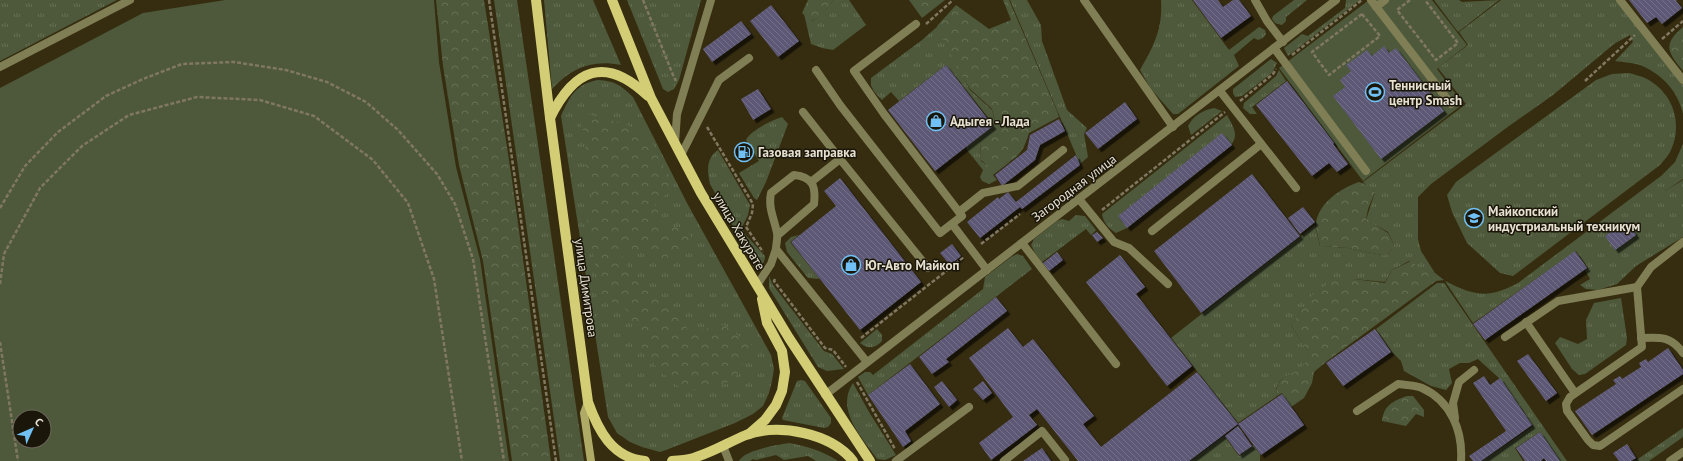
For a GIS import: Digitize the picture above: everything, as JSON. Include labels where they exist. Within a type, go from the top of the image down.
[{"type":"main road","name":"улица Димитрова","points":[[536,0],[550,118],[588,402],[584,413],[591,461]]},
{"type":"main road","name":"улица Хакурате","points":[[612,0],[651,98],[701,193],[825,394],[870,461]]},
{"type":"main road","points":[[550,118],[559,100],[569,87],[590,73],[606,72],[621,76],[635,83],[651,98]]},
{"type":"main road","points":[[748,435],[765,420],[776,406],[782,391],[785,372],[782,351],[767,323],[759,288]]},
{"type":"main road","points":[[588,402],[595,423],[613,447],[624,455],[645,461]]},
{"type":"main road","points":[[672,461],[692,459],[748,435],[771,431],[811,434],[838,447],[853,461]]},
{"type":"street","points":[[0,67],[130,0]]},
{"type":"street","points":[[674,143],[677,114],[711,0]]},
{"type":"street","points":[[1084,0],[1173,127]]},
{"type":"street","points":[[1255,0],[1267,21],[1283,42]]},
{"type":"street","name":"Загородная улица","points":[[825,394],[1220,91],[1336,0]]},
{"type":"street","points":[[1371,0],[1451,104]]},
{"type":"street","points":[[1376,7],[1385,0]]},
{"type":"street","points":[[1620,0],[1683,80]]},
{"type":"street","points":[[816,70],[840,105],[940,233],[962,216],[884,114],[854,71],[916,24]]},
{"type":"street","points":[[1274,48],[1366,171]]},
{"type":"street","points":[[681,155],[719,80],[749,58]]},
{"type":"street","points":[[1220,91],[1296,188]]},
{"type":"street","points":[[804,112],[928,268]]},
{"type":"street","points":[[1152,231],[1261,144]]},
{"type":"street","points":[[959,212],[983,193],[1018,186],[1063,150]]},
{"type":"street","points":[[811,182],[840,159]]},
{"type":"street","points":[[759,288],[771,264],[776,249],[778,234],[771,214],[769,202],[771,193],[794,175],[804,176],[811,182],[815,193],[814,204],[778,234]]},
{"type":"street","points":[[1079,199],[1114,242],[1129,248],[1168,284]]},
{"type":"street","points":[[952,224],[987,270]]},
{"type":"street","points":[[1683,242],[1651,267],[1637,287],[1642,347],[1570,397],[1566,404],[1567,411],[1588,440],[1593,445],[1600,446],[1683,389]]},
{"type":"street","points":[[1022,243],[1116,364]]},
{"type":"street","points":[[776,249],[867,362]]},
{"type":"street","points":[[1505,337],[1558,300],[1637,287]]},
{"type":"street","points":[[1526,322],[1575,393]]},
{"type":"street","points":[[1641,338],[1661,337],[1671,341],[1683,353]]},
{"type":"street","points":[[1461,461],[1462,454],[1453,403],[1459,382],[1474,370]]},
{"type":"street","points":[[1357,411],[1398,384],[1422,388],[1443,401],[1456,421]]},
{"type":"street","points":[[898,459],[969,407]]},
{"type":"street","points":[[1004,461],[1042,431],[1065,460]]},
{"type":"street","points":[[723,446],[729,461]]},
{"type":"street","points":[[1670,461],[1683,452]]},
{"type":"path","points":[[489,0],[556,461]]},
{"type":"path","points":[[643,0],[673,76],[684,92]]},
{"type":"path","points":[[916,24],[922,26],[927,24],[953,0]]},
{"type":"path","points":[[1410,0],[1397,10],[1436,60],[1458,43],[1425,0]]},
{"type":"path","points":[[1362,14],[1380,36],[1329,75],[1312,52],[1362,14]]},
{"type":"path","points":[[1655,44],[1683,21]]},
{"type":"path","points":[[1585,81],[1643,29]]},
{"type":"path","points":[[0,208],[25,166],[58,132],[106,96],[143,79],[182,64],[234,62],[286,70],[327,82],[366,102],[398,130],[437,174],[454,204],[473,258],[504,461]]},
{"type":"path","points":[[0,284],[4,254],[40,188],[82,146],[129,115],[197,97],[260,100],[314,116],[373,160],[408,203],[434,280],[462,461]]},
{"type":"path","points":[[700,117],[753,204],[752,213],[746,227],[776,273],[774,281],[825,348],[833,350],[846,367]]},
{"type":"path","points":[[863,336],[1020,214]]},
{"type":"path","points":[[0,342],[18,461]]},
{"type":"path","points":[[858,382],[898,459]]},
{"type":"green space","points":[[0,0],[117,0],[0,61]]},
{"type":"green space","points":[[225,0],[434,0],[439,62],[456,167],[480,259],[509,461],[0,461],[0,88],[143,13]]},
{"type":"green space","points":[[436,0],[484,0],[511,173],[551,461],[512,461],[483,261],[459,165],[443,66]]},
{"type":"green space","points":[[494,0],[517,0],[584,461],[560,461]]},
{"type":"green space","points":[[544,0],[593,0],[621,65],[610,63],[591,64],[567,76],[552,89]]},
{"type":"green space","points":[[627,0],[701,0],[679,80],[674,89],[668,92],[663,89]]},
{"type":"green space","points":[[808,0],[833,0],[821,17],[811,21],[802,13]]},
{"type":"green space","points":[[833,0],[849,0],[866,25],[833,50],[811,44],[804,14],[812,21],[821,16]]},
{"type":"green space","points":[[909,0],[945,0],[922,18]]},
{"type":"green space","points":[[1003,0],[1009,0],[1059,117],[1029,133],[1023,148],[1016,157],[991,169],[981,160],[980,142],[996,125],[992,109],[970,89],[956,66],[937,26],[956,5],[989,29],[1011,20]]},
{"type":"green space","points":[[1010,0],[1027,0],[1041,25],[1042,41],[1067,110],[1087,128],[1084,134],[1088,157],[1080,164]]},
{"type":"green space","points":[[1161,0],[1192,0],[1229,50],[1259,27],[1265,30],[1266,34],[1263,38],[1258,40],[1254,38],[1234,55],[1239,66],[1178,114],[1173,114],[1151,89],[1140,70],[1153,45],[1159,28],[1161,19]]},
{"type":"green space","points":[[1294,0],[1307,0],[1286,17],[1286,21],[1282,25],[1275,23],[1272,19],[1273,16]]},
{"type":"green space","points":[[1346,0],[1360,0],[1288,56],[1284,48],[1302,34],[1308,36],[1345,8]]},
{"type":"green space","name":"Теннисный центр Smash","points":[[1369,0],[1432,0],[1467,45],[1437,69],[1463,104],[1363,181],[1279,68]]},
{"type":"green space","points":[[1434,0],[1459,0],[1462,2],[1499,0],[1458,32]]},
{"type":"green space","points":[[1501,0],[1616,0],[1683,85],[1683,114],[1681,106],[1673,91],[1662,78],[1640,65],[1615,61],[1633,42],[1630,35],[1614,44],[1553,95],[1431,184],[1418,197],[1418,239],[1421,251],[1435,273],[1421,271],[1409,261],[1392,270],[1385,282],[1354,279],[1312,296],[1291,325],[1311,357],[1300,369],[1286,376],[1280,381],[1276,389],[1276,396],[1283,392],[1238,423],[1171,338],[1315,225],[1320,246],[1348,248],[1387,256],[1394,245],[1388,232],[1366,220],[1375,192],[1363,182],[1466,104],[1438,68],[1468,45],[1459,32]]},
{"type":"green space","points":[[938,26],[970,90],[992,110],[996,126],[980,142],[981,161],[991,168],[1011,161],[993,175],[997,180],[989,184],[982,181],[980,177],[983,170],[966,147],[994,125],[946,65],[899,101],[891,92],[882,100],[872,87],[871,78],[922,40]]},
{"type":"green space","points":[[1683,27],[1683,71],[1671,53],[1670,44],[1676,33]]},
{"type":"green space","points":[[1271,59],[1277,63],[1272,73],[1242,96],[1235,97],[1233,89]]},
{"type":"green space","points":[[1279,70],[1286,81],[1252,107],[1257,114],[1250,114],[1243,108],[1244,103],[1276,76]]},
{"type":"green space","points":[[1629,73],[1645,78],[1656,85],[1669,100],[1676,119],[1676,129],[1669,154],[1660,165],[1513,276],[1500,273],[1467,243],[1452,212],[1447,195],[1456,182],[1596,80],[1612,74]]},
{"type":"green space","points":[[598,80],[609,81],[617,84],[633,97],[687,203],[771,355],[774,369],[769,393],[763,406],[753,414],[735,423],[660,452],[630,442],[617,433],[608,417],[561,116],[567,102],[579,88],[584,84]]},
{"type":"green space","points":[[1214,108],[1222,111],[1191,135],[1188,126],[1193,119],[1202,112]]},
{"type":"green space","points":[[587,114],[625,124],[649,136],[666,171],[670,191],[655,204],[663,224],[688,231],[693,241],[663,261],[638,251],[621,254],[632,276],[670,307],[690,332],[723,325],[753,346],[736,376],[725,384],[685,392],[659,370],[644,352],[627,310],[601,296],[587,221],[593,202],[584,163],[586,139],[578,116]]},
{"type":"green space","points":[[1227,115],[1235,133],[1234,141],[1231,145],[1222,134],[1118,216],[1127,228],[1116,233],[1109,227],[1102,214]]},
{"type":"green space","points":[[782,117],[788,124],[766,182],[757,200],[754,198],[739,173],[759,161],[746,140],[752,133],[767,123]]},
{"type":"green space","points":[[1683,144],[1683,179],[1665,191],[1683,180],[1683,237],[1636,266],[1617,284],[1598,290],[1586,289],[1580,285],[1590,279],[1585,270],[1588,268],[1576,251],[1473,323],[1445,281],[1465,290],[1482,294],[1498,292],[1518,283],[1661,176],[1675,162]]},
{"type":"green space","points":[[718,150],[750,205],[748,215],[742,227],[744,233],[765,256],[763,264],[757,270],[710,184],[708,165],[711,157]]},
{"type":"green space","points":[[1359,182],[1368,185],[1375,192],[1368,209],[1366,219],[1388,233],[1394,245],[1387,256],[1348,248],[1320,246],[1316,224],[1321,209],[1338,192]]},
{"type":"green space","points":[[1076,215],[1085,216],[1096,230],[1091,235],[1086,229],[1042,262],[1031,245],[1034,239],[1057,221],[1062,219],[1069,221]]},
{"type":"green space","points":[[799,235],[790,242],[820,279],[808,278],[787,252],[785,243],[791,237]]},
{"type":"green space","points":[[1017,254],[1023,256],[1032,269],[868,395],[858,377],[865,372],[870,372],[873,375],[983,289],[985,277]]},
{"type":"green space","points":[[1411,261],[1421,270],[1435,273],[1444,280],[1436,281],[1327,361],[1314,372],[1312,383],[1304,398],[1291,407],[1282,393],[1276,396],[1280,381],[1301,368],[1310,356],[1291,325],[1312,295],[1338,277],[1385,283],[1392,270]]},
{"type":"green space","points":[[769,276],[773,285],[824,351],[832,354],[844,369],[827,371],[818,367],[769,288]]},
{"type":"green space","points":[[1437,283],[1444,283],[1567,461],[1560,461],[1540,432],[1515,448],[1523,461],[1482,461],[1533,426],[1500,379],[1478,359],[1469,363],[1460,363],[1449,369],[1452,383],[1446,390],[1431,386],[1404,371],[1401,361],[1392,352],[1376,329]]},
{"type":"green space","points":[[1621,298],[1627,338],[1626,345],[1585,374],[1579,375],[1572,369],[1555,343],[1560,337],[1578,344],[1587,339],[1586,320],[1594,303]]},
{"type":"green space","points":[[877,329],[882,335],[882,341],[877,346],[868,347],[860,343]]},
{"type":"green space","points":[[797,381],[805,381],[831,418],[831,423],[828,427],[824,428],[783,420],[782,418]]},
{"type":"green space","points":[[853,383],[896,455],[885,460],[877,459],[858,432],[849,413],[847,403],[848,393]]},
{"type":"green space","points":[[1407,396],[1413,396],[1424,410],[1424,417],[1416,414],[1406,426],[1382,421],[1385,411],[1390,404]]},
{"type":"green space","points":[[1683,428],[1683,437],[1649,461],[1635,461]]},
{"type":"green space","points":[[1224,436],[1239,456],[1253,445],[1260,454],[1260,461],[1190,461]]},
{"type":"green space","points":[[789,443],[815,449],[838,461],[816,461],[808,456],[784,460],[776,455],[756,460],[753,459],[750,461],[739,461],[742,457],[754,451]]},
{"type":"building","points":[[1193,0],[1218,0],[1223,7],[1233,0],[1239,0],[1251,16],[1221,38]]},
{"type":"building","points":[[1629,0],[1677,0],[1676,1],[1682,8],[1662,24],[1656,17],[1647,23]]},
{"type":"building","points":[[771,5],[799,41],[778,57],[750,21]]},
{"type":"building","points":[[741,21],[751,34],[712,62],[703,49]]},
{"type":"building","points":[[1384,46],[1389,53],[1396,48],[1444,111],[1381,159],[1333,96],[1345,87],[1340,80],[1351,71],[1346,65],[1367,50],[1372,56]]},
{"type":"building","points":[[946,65],[993,126],[935,171],[888,110]]},
{"type":"building","points":[[1287,81],[1348,164],[1337,172],[1329,163],[1312,176],[1256,105]]},
{"type":"building","points":[[758,89],[771,109],[753,120],[741,99]]},
{"type":"building","points":[[1125,102],[1137,119],[1098,149],[1085,133]]},
{"type":"building","points":[[1059,119],[1065,131],[1040,145],[1035,160],[1002,186],[995,175],[1027,150],[1030,135]]},
{"type":"building","points":[[1222,133],[1232,145],[1127,228],[1118,216]]},
{"type":"building","points":[[1076,155],[1080,165],[1022,209],[1020,207],[980,238],[967,222],[998,197],[999,199],[1008,192],[1016,202]]},
{"type":"building","points":[[1252,174],[1300,236],[1201,313],[1154,251]]},
{"type":"building","points":[[840,178],[921,282],[860,330],[791,242],[836,206],[824,191]]},
{"type":"building","points":[[1303,207],[1315,222],[1300,234],[1288,218]]},
{"type":"building","points":[[1627,221],[1636,235],[1615,250],[1605,236]]},
{"type":"building","points":[[1097,232],[1103,238],[1097,242],[1092,235]]},
{"type":"building","points":[[952,244],[961,256],[950,265],[940,253]]},
{"type":"building","points":[[1575,251],[1587,268],[1485,340],[1473,324]]},
{"type":"building","points":[[1057,252],[1063,260],[1049,271],[1043,263]]},
{"type":"building","points":[[1120,255],[1145,287],[1136,294],[1192,366],[1167,386],[1086,282]]},
{"type":"building","points":[[996,297],[1007,311],[946,359],[949,362],[932,374],[919,357]]},
{"type":"building","points":[[1008,328],[1023,347],[1033,339],[1094,416],[1083,424],[1101,447],[1197,372],[1238,424],[1189,461],[1078,461],[1037,409],[1029,415],[1037,425],[991,460],[979,443],[1013,417],[969,358]]},
{"type":"building","points":[[1375,329],[1391,352],[1343,386],[1326,363]]},
{"type":"building","points":[[1668,348],[1683,370],[1683,374],[1592,435],[1575,411],[1616,384],[1613,380],[1620,376],[1622,379],[1641,367],[1639,363],[1646,359],[1648,362]]},
{"type":"building","points":[[1528,354],[1557,393],[1546,401],[1517,361]]},
{"type":"building","points":[[910,364],[940,404],[905,431],[911,441],[903,447],[868,395]]},
{"type":"building","points":[[1484,376],[1490,385],[1500,378],[1532,425],[1481,461],[1473,461],[1469,456],[1506,431],[1473,383]]},
{"type":"building","points":[[942,381],[957,400],[949,407],[934,387]]},
{"type":"building","points":[[983,381],[992,393],[983,400],[973,389]]},
{"type":"building","points":[[1282,394],[1304,425],[1261,455],[1238,424]]},
{"type":"building","points":[[1238,426],[1252,446],[1239,455],[1225,436]]},
{"type":"building","points":[[1540,432],[1560,461],[1546,461],[1544,458],[1541,461],[1525,461],[1516,448]]},
{"type":"building","points":[[1627,444],[1636,458],[1631,461],[1619,461],[1613,453]]},
{"type":"building","points":[[1042,448],[1051,461],[1023,461]]},
{"type":"place","name":"Теннисный центр Smash","points":[[1375,92]]},
{"type":"place","name":"Адыгея - Лада","points":[[936,121]]},
{"type":"place","name":"Газовая заправка","points":[[744,152]]},
{"type":"place","name":"Майкопский индустриальный техникум","points":[[1474,218]]},
{"type":"place","name":"Юг-Авто Майкоп","points":[[851,265]]}]
